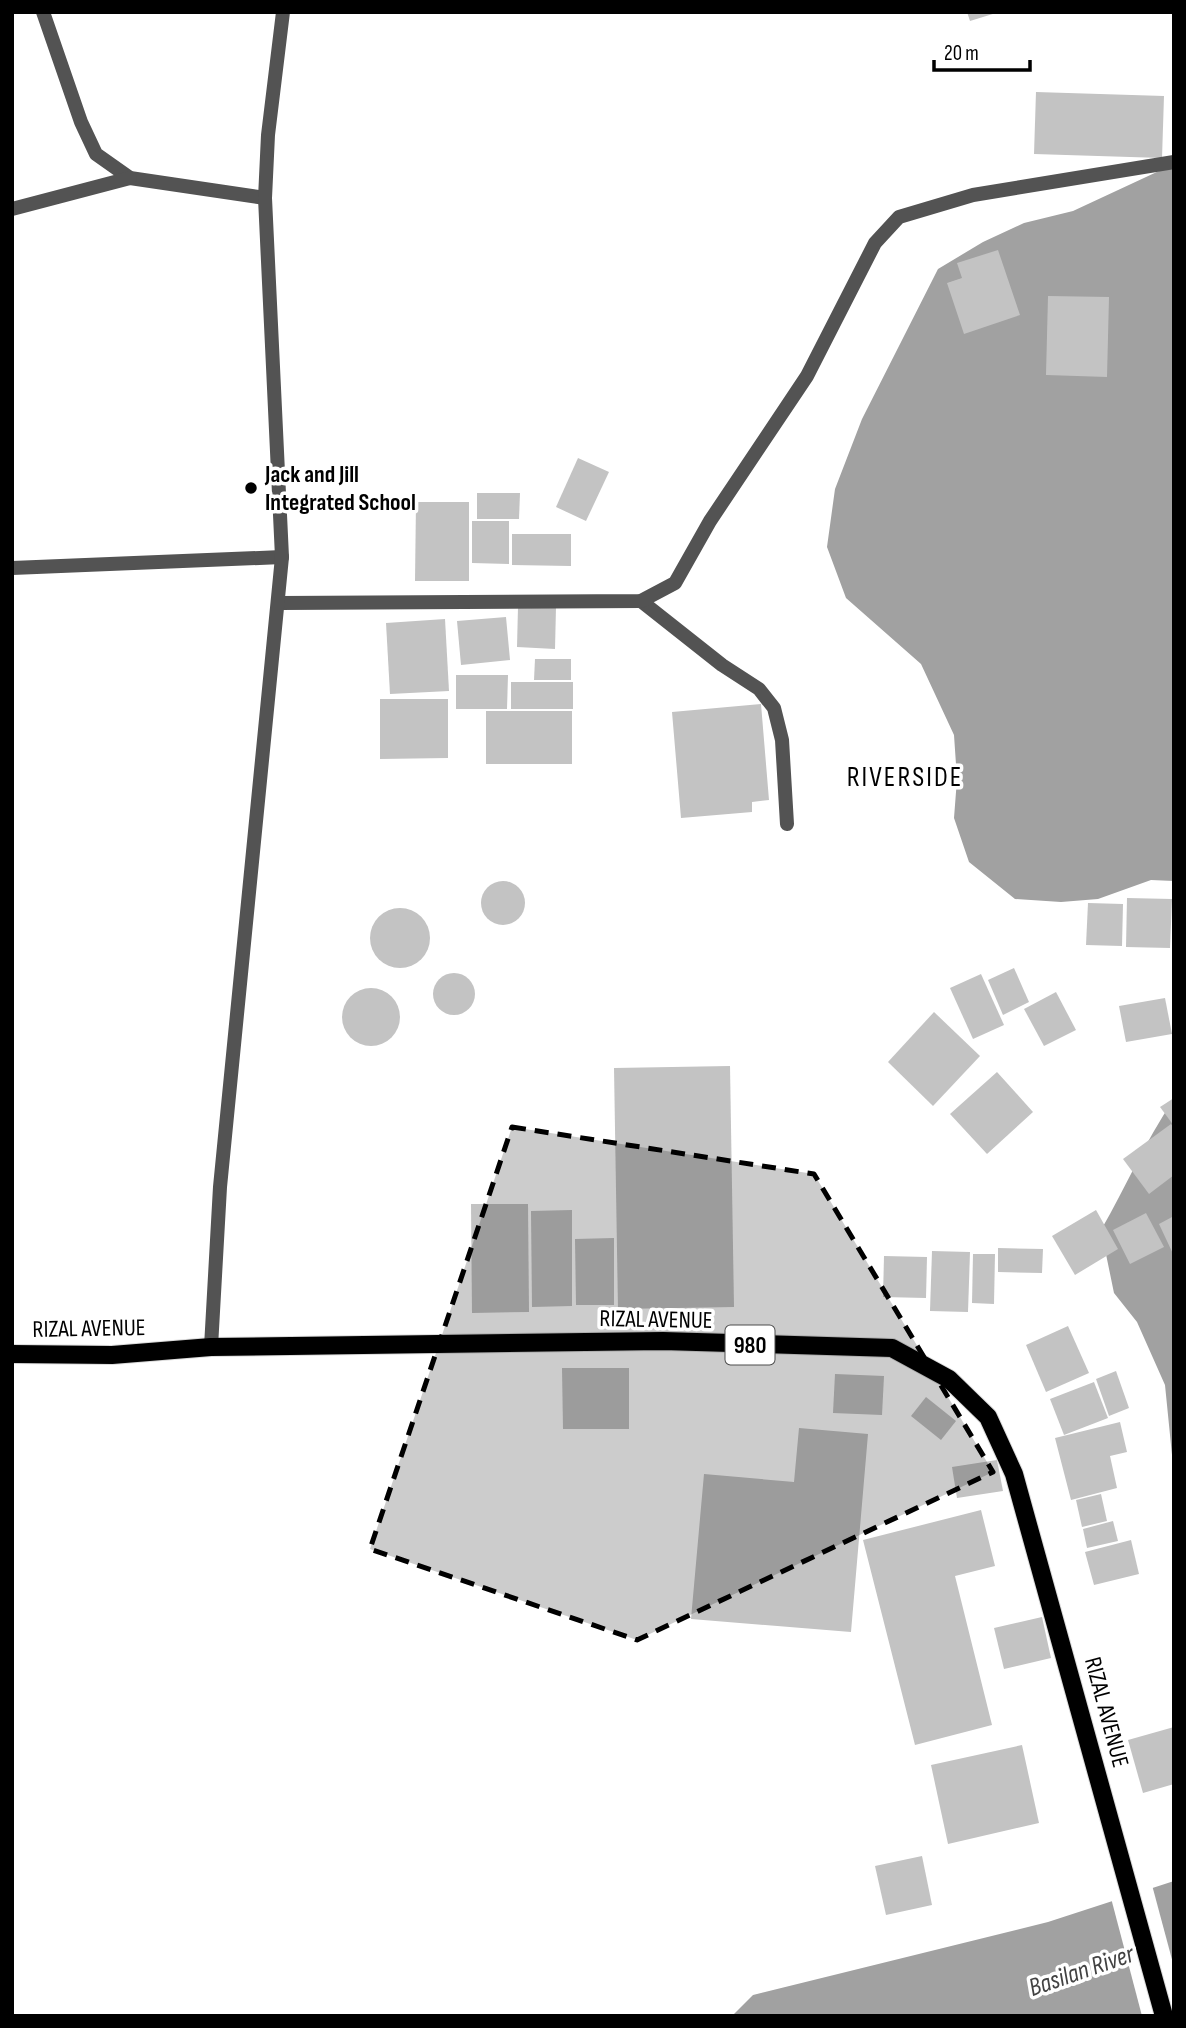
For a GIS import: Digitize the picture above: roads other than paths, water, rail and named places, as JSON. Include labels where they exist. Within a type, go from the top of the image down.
[{"type":"main road","name":"RIZAL AVENUE","points":[[12,1354],[112,1355],[211,1347],[663,1341],[892,1348],[949,1379],[988,1417],[1014,1474],[1164,2016]]},
{"type":"street","points":[[43,12],[81,122],[96,154],[130,178]]},
{"type":"street","points":[[211,1347],[220,1187],[282,557],[265,198],[268,135],[283,12]]},
{"type":"street","points":[[279,603],[641,601],[675,583],[710,521],[807,376],[875,243],[899,217],[973,195],[1174,162]]},
{"type":"street","points":[[12,209],[130,178],[265,198]]},
{"type":"street","points":[[12,568],[282,557]]},
{"type":"street","points":[[641,601],[722,665],[759,689],[774,708],[782,740],[787,824]]},
{"type":"water","points":[[1174,164],[1174,881],[1151,880],[1098,899],[1061,902],[1015,899],[969,862],[954,818],[957,779],[954,735],[921,664],[846,598],[827,547],[835,489],[862,419],[938,269],[983,242],[1024,223],[1073,211]]},
{"type":"water","points":[[1174,1099],[1174,1475],[1165,1385],[1137,1322],[1114,1293],[1101,1230]]},
{"type":"water","name":"Basilan River","points":[[1174,1881],[1174,2009],[1164,2016],[732,2016],[753,1995],[1048,1922]]},
{"type":"place","name":"Jack and Jill Integrated School","points":[[251,488]]},
{"type":"district","name":"RIVERSIDE","points":[[905,776]]}]
